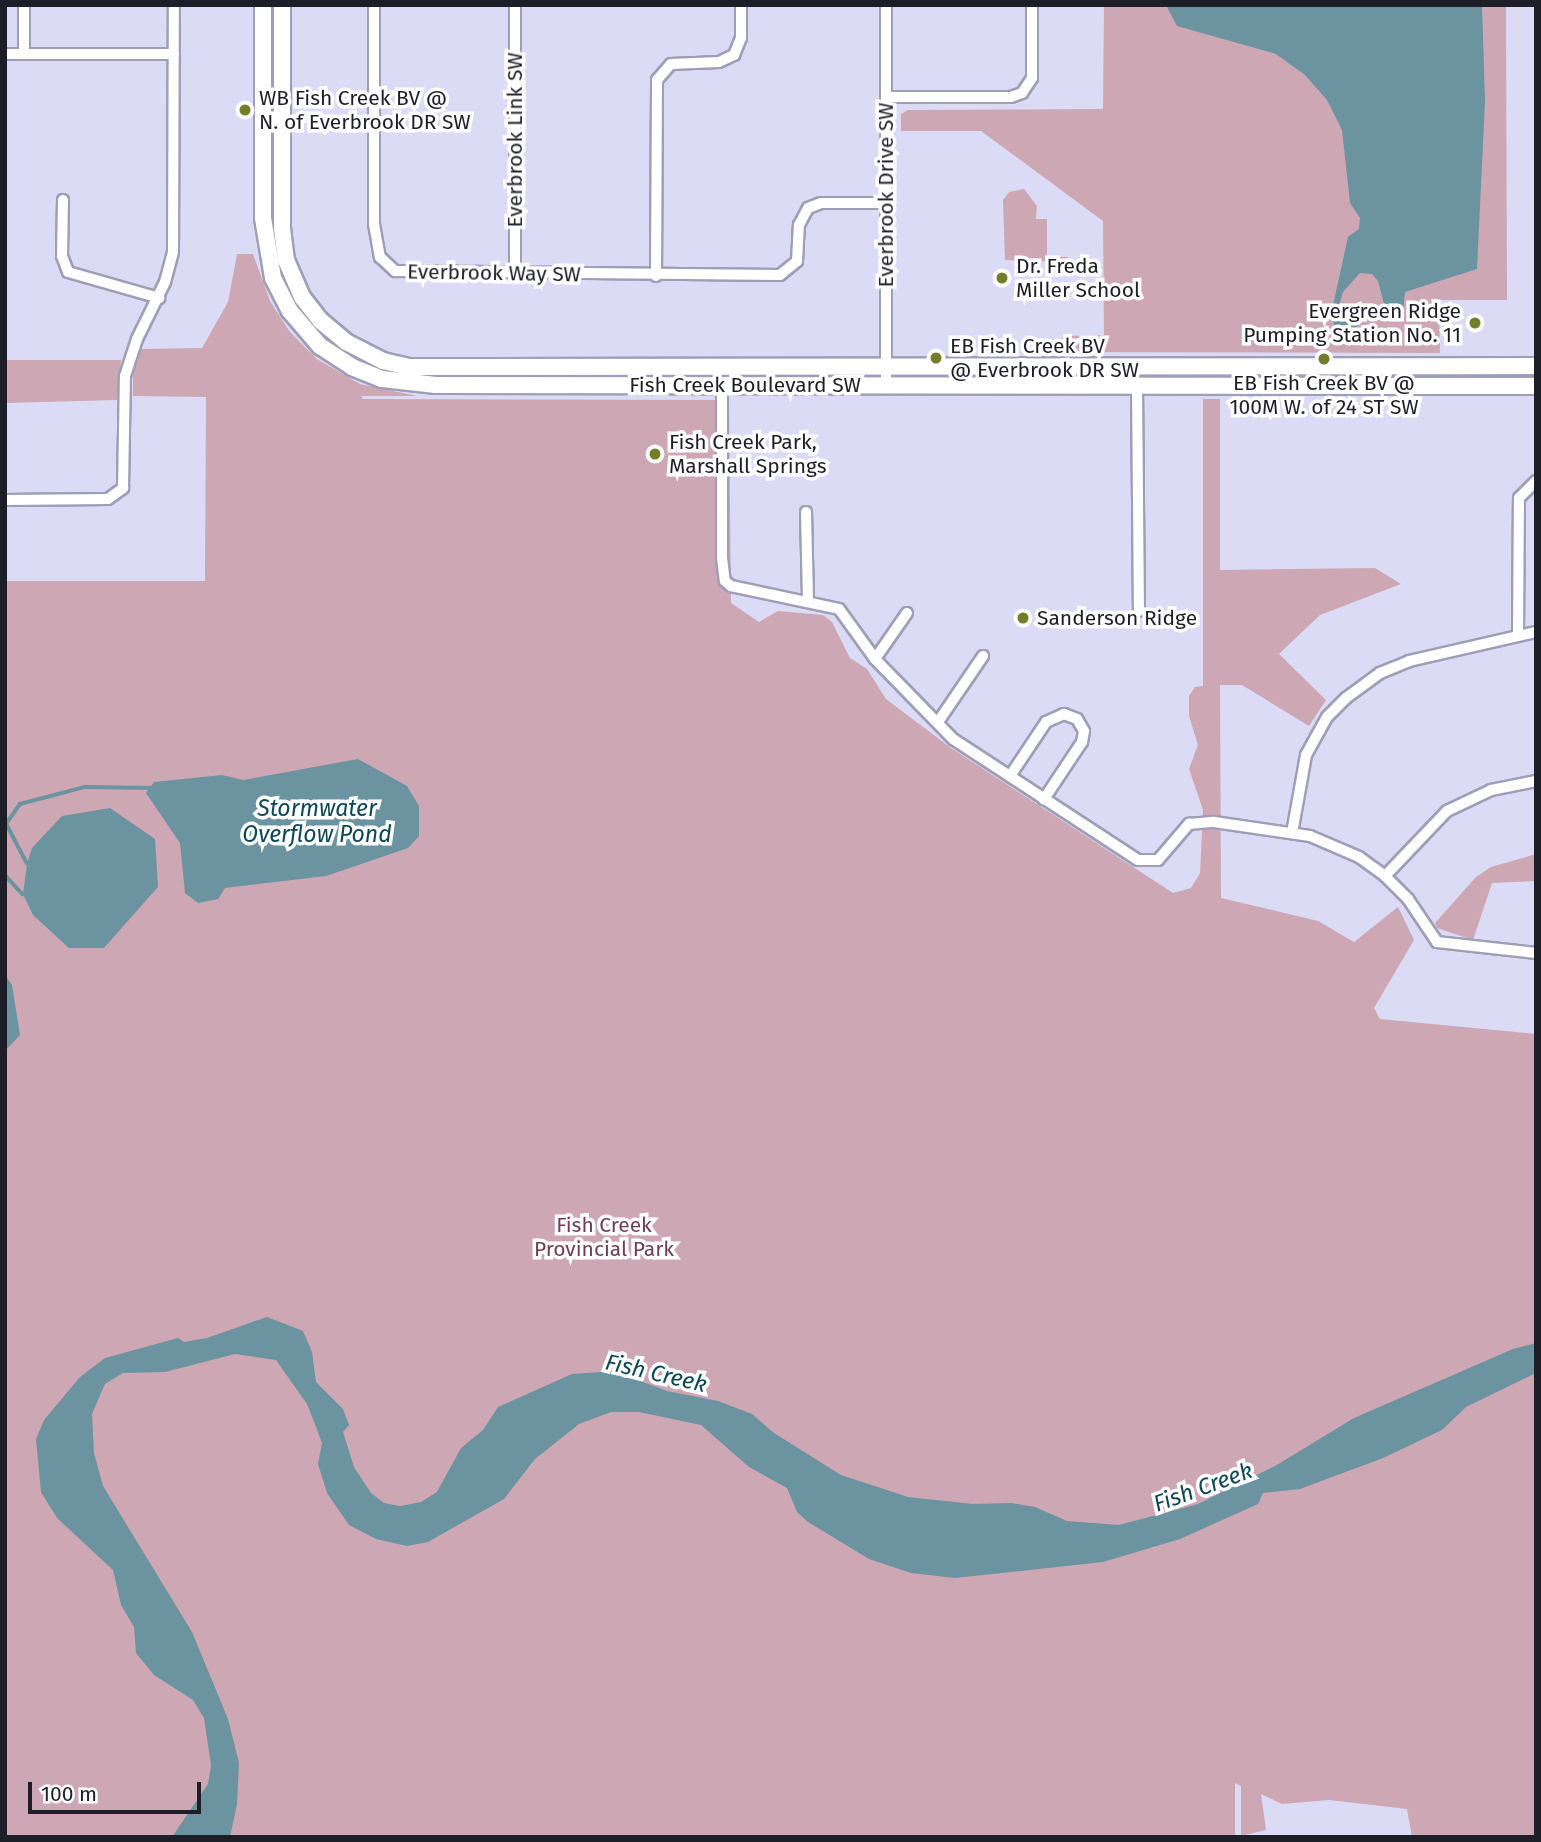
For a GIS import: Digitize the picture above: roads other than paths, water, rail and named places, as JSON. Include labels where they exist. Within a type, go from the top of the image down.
[{"type":"main road","name":"Fish Creek Boulevard SW","points":[[263,5],[264,242],[280,294],[320,346],[369,374],[418,385],[1536,386]]},
{"type":"main road","name":"Fish Creek Boulevard SW","points":[[282,5],[284,248],[297,287],[314,313],[358,349],[383,361],[423,367],[1536,366]]},
{"type":"street","points":[[24,5],[24,54]]},
{"type":"street","points":[[5,500],[107,499],[123,488],[125,376],[137,339],[159,298],[174,235],[174,5]]},
{"type":"street","name":"Everbrook Way SW","points":[[374,5],[374,224],[380,257],[395,271],[408,274],[780,275],[797,261],[799,225],[808,208],[821,203],[886,203]]},
{"type":"street","name":"Everbrook Link SW","points":[[515,5],[515,275]]},
{"type":"street","points":[[656,276],[657,80],[671,64],[719,62],[734,55],[741,38],[741,5]]},
{"type":"street","name":"Everbrook Drive SW","points":[[886,5],[886,385]]},
{"type":"street","points":[[886,97],[1011,97],[1022,93],[1032,73],[1032,5]]},
{"type":"street","points":[[5,54],[174,54]]},
{"type":"street","points":[[63,200],[62,256],[68,272],[159,298]]},
{"type":"street","points":[[1370,366],[1370,385]]},
{"type":"street","points":[[722,385],[725,581],[738,590],[839,609],[875,659],[953,739],[1143,862],[1162,857],[1189,824],[1214,822],[1292,832],[1335,845],[1385,876],[1437,942],[1536,953]]},
{"type":"street","points":[[1137,386],[1139,611]]},
{"type":"street","points":[[1518,635],[1518,504],[1522,490],[1536,481]]},
{"type":"street","points":[[806,512],[808,602]]},
{"type":"street","points":[[875,659],[907,613]]},
{"type":"street","points":[[1292,832],[1306,755],[1327,718],[1346,698],[1380,673],[1409,661],[1536,632]]},
{"type":"street","points":[[938,722],[983,656]]},
{"type":"street","points":[[1010,776],[1046,722],[1064,714],[1077,719],[1084,737],[1044,799]]},
{"type":"street","points":[[1385,876],[1447,811],[1491,790],[1536,781]]},
{"type":"water","points":[[1166,5],[1482,5],[1485,101],[1477,269],[1405,292],[1403,311],[1396,319],[1384,304],[1378,281],[1372,274],[1360,273],[1343,292],[1338,309],[1359,325],[1344,334],[1335,332],[1332,310],[1348,237],[1359,229],[1360,218],[1350,203],[1342,130],[1327,100],[1305,75],[1276,54],[1177,26]]},
{"type":"water","name":"Stormwater Overflow Pond","points":[[358,759],[407,786],[419,806],[419,836],[408,848],[326,876],[225,888],[218,899],[198,903],[185,893],[180,843],[146,793],[154,782],[222,775],[243,780]]},
{"type":"water","points":[[110,808],[155,839],[158,887],[104,948],[69,948],[33,915],[23,894],[27,864],[32,848],[62,816]]},
{"type":"water","points":[[5,975],[12,985],[20,1035],[5,1051]]},
{"type":"water","points":[[267,1317],[303,1331],[312,1352],[316,1382],[343,1409],[349,1425],[343,1432],[354,1467],[371,1493],[384,1503],[400,1506],[421,1502],[437,1492],[461,1448],[483,1430],[498,1407],[572,1374],[614,1371],[667,1391],[718,1401],[752,1414],[774,1433],[841,1475],[908,1497],[973,1504],[1011,1503],[1035,1507],[1067,1521],[1119,1525],[1198,1504],[1275,1466],[1354,1418],[1513,1349],[1536,1343],[1536,1373],[1466,1407],[1442,1430],[1383,1458],[1300,1489],[1263,1493],[1258,1504],[1180,1539],[1103,1562],[955,1578],[911,1573],[869,1559],[808,1522],[797,1512],[787,1488],[749,1467],[701,1425],[639,1412],[611,1412],[579,1424],[535,1459],[504,1499],[428,1542],[407,1546],[376,1539],[349,1525],[327,1493],[318,1464],[322,1443],[316,1427],[307,1404],[276,1360],[235,1354],[165,1372],[123,1373],[105,1384],[92,1414],[94,1453],[103,1486],[192,1632],[228,1719],[239,1763],[237,1804],[230,1837],[172,1837],[208,1784],[211,1765],[204,1718],[193,1700],[154,1675],[136,1653],[134,1627],[121,1605],[113,1570],[57,1518],[41,1492],[36,1439],[44,1420],[80,1377],[105,1358],[178,1338],[184,1342],[207,1338]]},
{"type":"waterway","points":[[27,864],[6,824],[20,804],[85,787],[153,788]]},
{"type":"waterway","points":[[5,875],[23,894]]},
{"type":"place","name":"WB Fish Creek BV @ N. of Everbrook DR SW","points":[[245,110]]},
{"type":"place","name":"Dr. Freda Miller School","points":[[1002,278]]},
{"type":"place","name":"Evergreen Ridge Pumping Station No. 11","points":[[1475,323]]},
{"type":"place","name":"EB Fish Creek BV @ Everbrook DR SW","points":[[936,358]]},
{"type":"place","name":"EB Fish Creek BV @ 100M W. of 24 ST SW","points":[[1324,359]]},
{"type":"place","name":"Fish Creek Park, Marshall Springs","points":[[655,454]]},
{"type":"place","name":"Sanderson Ridge","points":[[1023,618]]},
{"type":"park label","name":"Fish Creek Provincial Park","points":[[604,1237]]},
{"type":"water label","name":"Fish Creek","points":[[656,1373]]},
{"type":"water label","name":"Fish Creek","points":[[1203,1487]]}]
